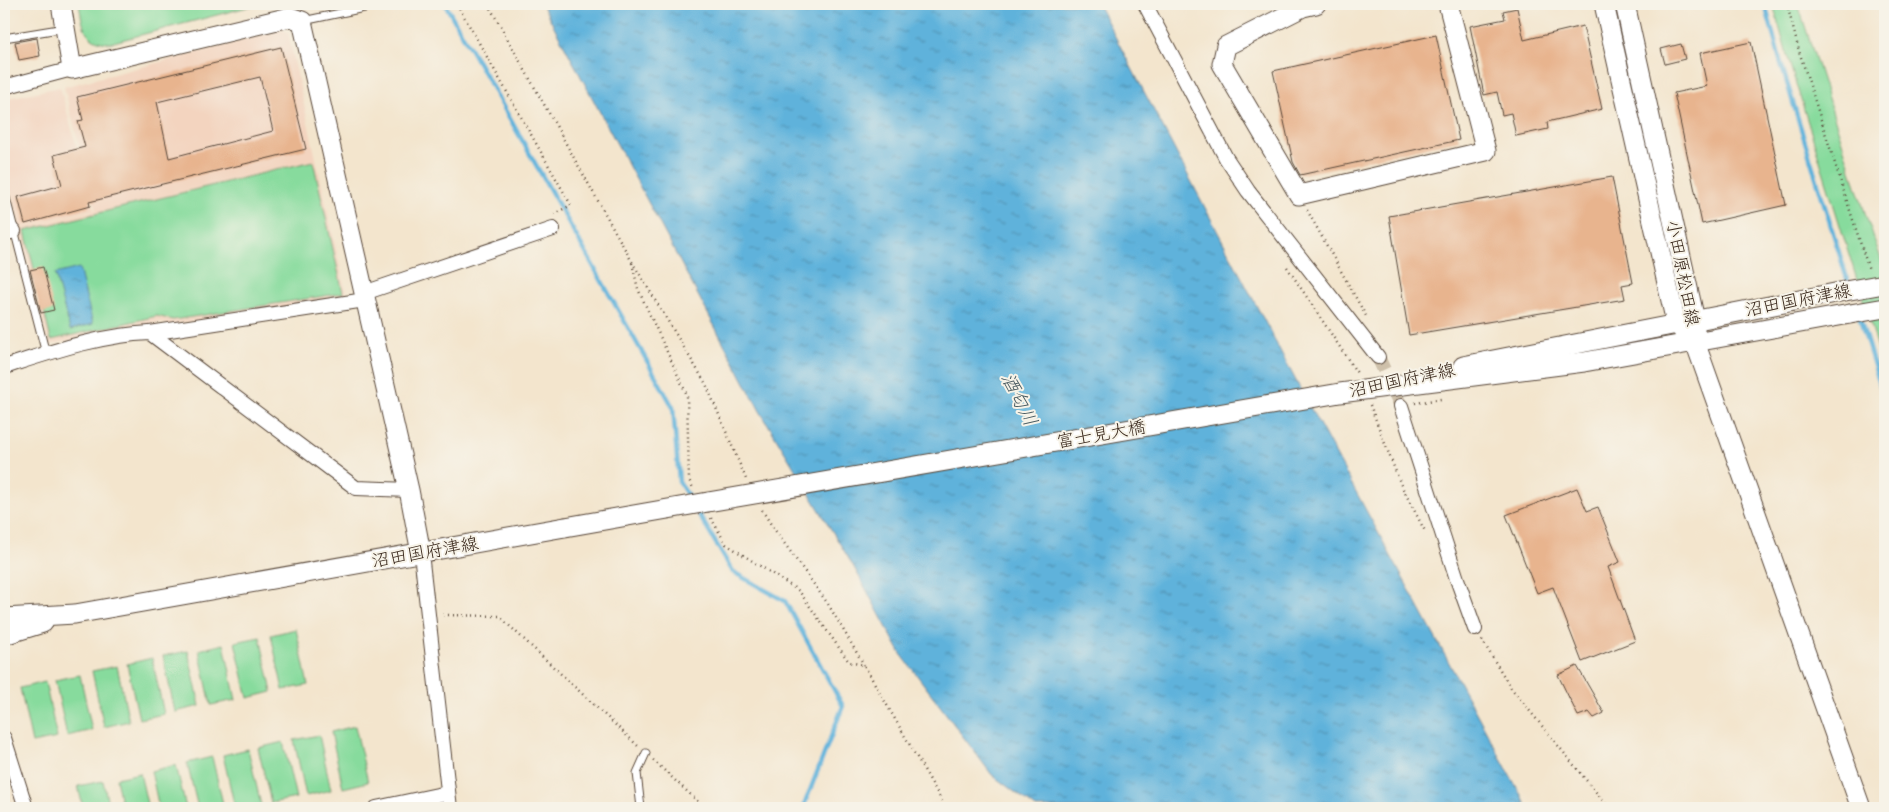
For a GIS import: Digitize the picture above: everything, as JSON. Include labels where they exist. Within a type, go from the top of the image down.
[{"type":"main road","points":[[62,4],[72,69],[290,17],[302,21],[409,490],[421,553]]},
{"type":"main road","points":[[1307,5],[1226,46],[1222,64],[1299,195],[1486,151],[1448,4]]},
{"type":"main road","name":"小田原松田線","points":[[1604,4],[1676,324],[1695,342]]},
{"type":"main road","name":"小田原松田線","points":[[1625,4],[1696,320],[1695,342]]},
{"type":"main road","name":"沼田国府津線","points":[[1365,389],[1506,356],[1845,291],[1880,281]]},
{"type":"main road","name":"沼田国府津線","points":[[1340,393],[1584,362],[1885,308]]},
{"type":"main road","points":[[1695,342],[1861,808]]},
{"type":"main road","name":"富士見大橋","points":[[774,491],[1340,393]]},
{"type":"main road","name":"沼田国府津線","points":[[4,635],[75,614],[565,527],[708,507],[774,491]]},
{"type":"main road","name":"沼田国府津線","points":[[4,618],[75,614]]},
{"type":"street","points":[[1145,4],[1226,158],[1248,191],[1378,357]]},
{"type":"street","points":[[4,87],[72,69]]},
{"type":"street","points":[[4,367],[125,334],[150,333],[364,296],[551,223]]},
{"type":"street","points":[[150,333],[356,488],[409,490]]},
{"type":"street","points":[[1401,406],[1475,629]]},
{"type":"street","points":[[421,553],[450,808]]},
{"type":"street","points":[[4,738],[26,808]]},
{"type":"street","points":[[376,808],[448,793]]},
{"type":"lane","points":[[302,21],[383,4]]},
{"type":"lane","points":[[4,38],[65,28]]},
{"type":"lane","points":[[4,190],[9,232],[46,354]]},
{"type":"lane","points":[[641,808],[637,773],[646,753]]},
{"type":"path","points":[[457,4],[571,205],[551,223]]},
{"type":"path","points":[[488,4],[631,260],[706,384],[752,495],[828,604],[946,808]]},
{"type":"path","points":[[1787,4],[1799,51],[1880,281]]},
{"type":"path","points":[[1299,195],[1367,318]]},
{"type":"path","points":[[631,260],[638,289],[687,395],[689,480],[694,488]]},
{"type":"path","points":[[1286,266],[1349,360],[1365,389],[1401,485],[1429,540]]},
{"type":"path","points":[[708,507],[726,544],[799,591],[849,662],[864,665]]},
{"type":"path","points":[[429,614],[500,616],[705,808]]},
{"type":"path","points":[[1475,629],[1511,688],[1609,808]]},
{"type":"shaded area","points":[[283,30],[288,33],[347,298],[168,325],[161,322],[121,327],[49,345],[20,229],[96,210],[64,87]]},
{"type":"shaded area","points":[[60,87],[94,209],[20,228],[4,167],[4,99]]},
{"type":"green space","points":[[79,4],[259,4],[110,43],[95,40],[86,31]]},
{"type":"green space","points":[[1773,4],[1798,4],[1885,271],[1885,370],[1787,55]]},
{"type":"green space","points":[[313,161],[343,293],[173,320],[157,316],[51,340],[25,231]]},
{"type":"green space","points":[[296,629],[308,685],[283,690],[271,635]]},
{"type":"green space","points":[[260,637],[272,692],[248,698],[235,642]]},
{"type":"green space","points":[[224,644],[236,700],[211,705],[199,650]]},
{"type":"green space","points":[[188,651],[200,706],[175,712],[163,656]]},
{"type":"green space","points":[[152,658],[164,714],[139,719],[127,664]]},
{"type":"green space","points":[[117,666],[129,721],[104,727],[92,671]]},
{"type":"green space","points":[[80,675],[92,730],[67,736],[55,680]]},
{"type":"green space","points":[[45,682],[57,738],[32,743],[20,688]]},
{"type":"green space","points":[[355,726],[368,782],[343,788],[331,732]]},
{"type":"green space","points":[[319,735],[331,790],[306,796],[294,740]]},
{"type":"green space","points":[[283,742],[296,798],[271,803],[258,748]]},
{"type":"green space","points":[[248,749],[261,805],[235,808],[223,755]]},
{"type":"green space","points":[[212,757],[224,808],[198,808],[187,763]]},
{"type":"green space","points":[[176,765],[186,808],[159,808],[151,771]]},
{"type":"green space","points":[[140,773],[148,808],[122,808],[116,778]]},
{"type":"green space","points":[[103,781],[109,808],[83,808],[78,786]]},
{"type":"water","name":"酒匂川","points":[[542,4],[1098,4],[1305,398],[1528,808],[1036,808],[992,775],[901,654],[855,569],[760,411]]},
{"type":"water","points":[[79,268],[93,324],[70,330],[55,274]]},
{"type":"building","points":[[1517,8],[1524,40],[1583,26],[1602,109],[1547,122],[1548,129],[1516,136],[1511,113],[1502,115],[1497,92],[1484,95],[1470,26],[1505,19],[1503,11]]},
{"type":"building","points":[[1436,35],[1459,140],[1300,175],[1293,162],[1273,71]]},
{"type":"building","points":[[37,38],[40,56],[19,60],[15,42]]},
{"type":"building","points":[[1751,42],[1786,205],[1702,224],[1674,93],[1707,86],[1700,53]]},
{"type":"building","points":[[1681,44],[1685,59],[1665,64],[1661,49]]},
{"type":"building","points":[[281,47],[306,149],[89,202],[90,206],[25,224],[18,197],[62,185],[54,155],[85,147],[78,121],[83,120],[77,97]],"holes":[[[260,77],[273,131],[169,158],[157,102]]]},
{"type":"building","points":[[1612,177],[1633,283],[1622,285],[1625,299],[1409,335],[1389,216]]},
{"type":"building","points":[[43,267],[54,310],[41,313],[30,270]]},
{"type":"building","points":[[1577,488],[1587,511],[1598,507],[1620,562],[1608,567],[1635,641],[1582,662],[1553,587],[1537,593],[1506,515]]},
{"type":"building","points":[[1577,666],[1604,713],[1594,718],[1589,712],[1578,716],[1558,675]]},
{"type":"waterway","points":[[445,4],[673,407],[679,482],[690,499]]},
{"type":"waterway","points":[[1765,4],[1780,60],[1849,285]]},
{"type":"waterway","points":[[1859,316],[1885,401]]},
{"type":"waterway","points":[[695,508],[733,572],[785,601],[843,706],[803,808]]},
{"type":"tunnel","points":[[1378,357],[1401,406]]}]
